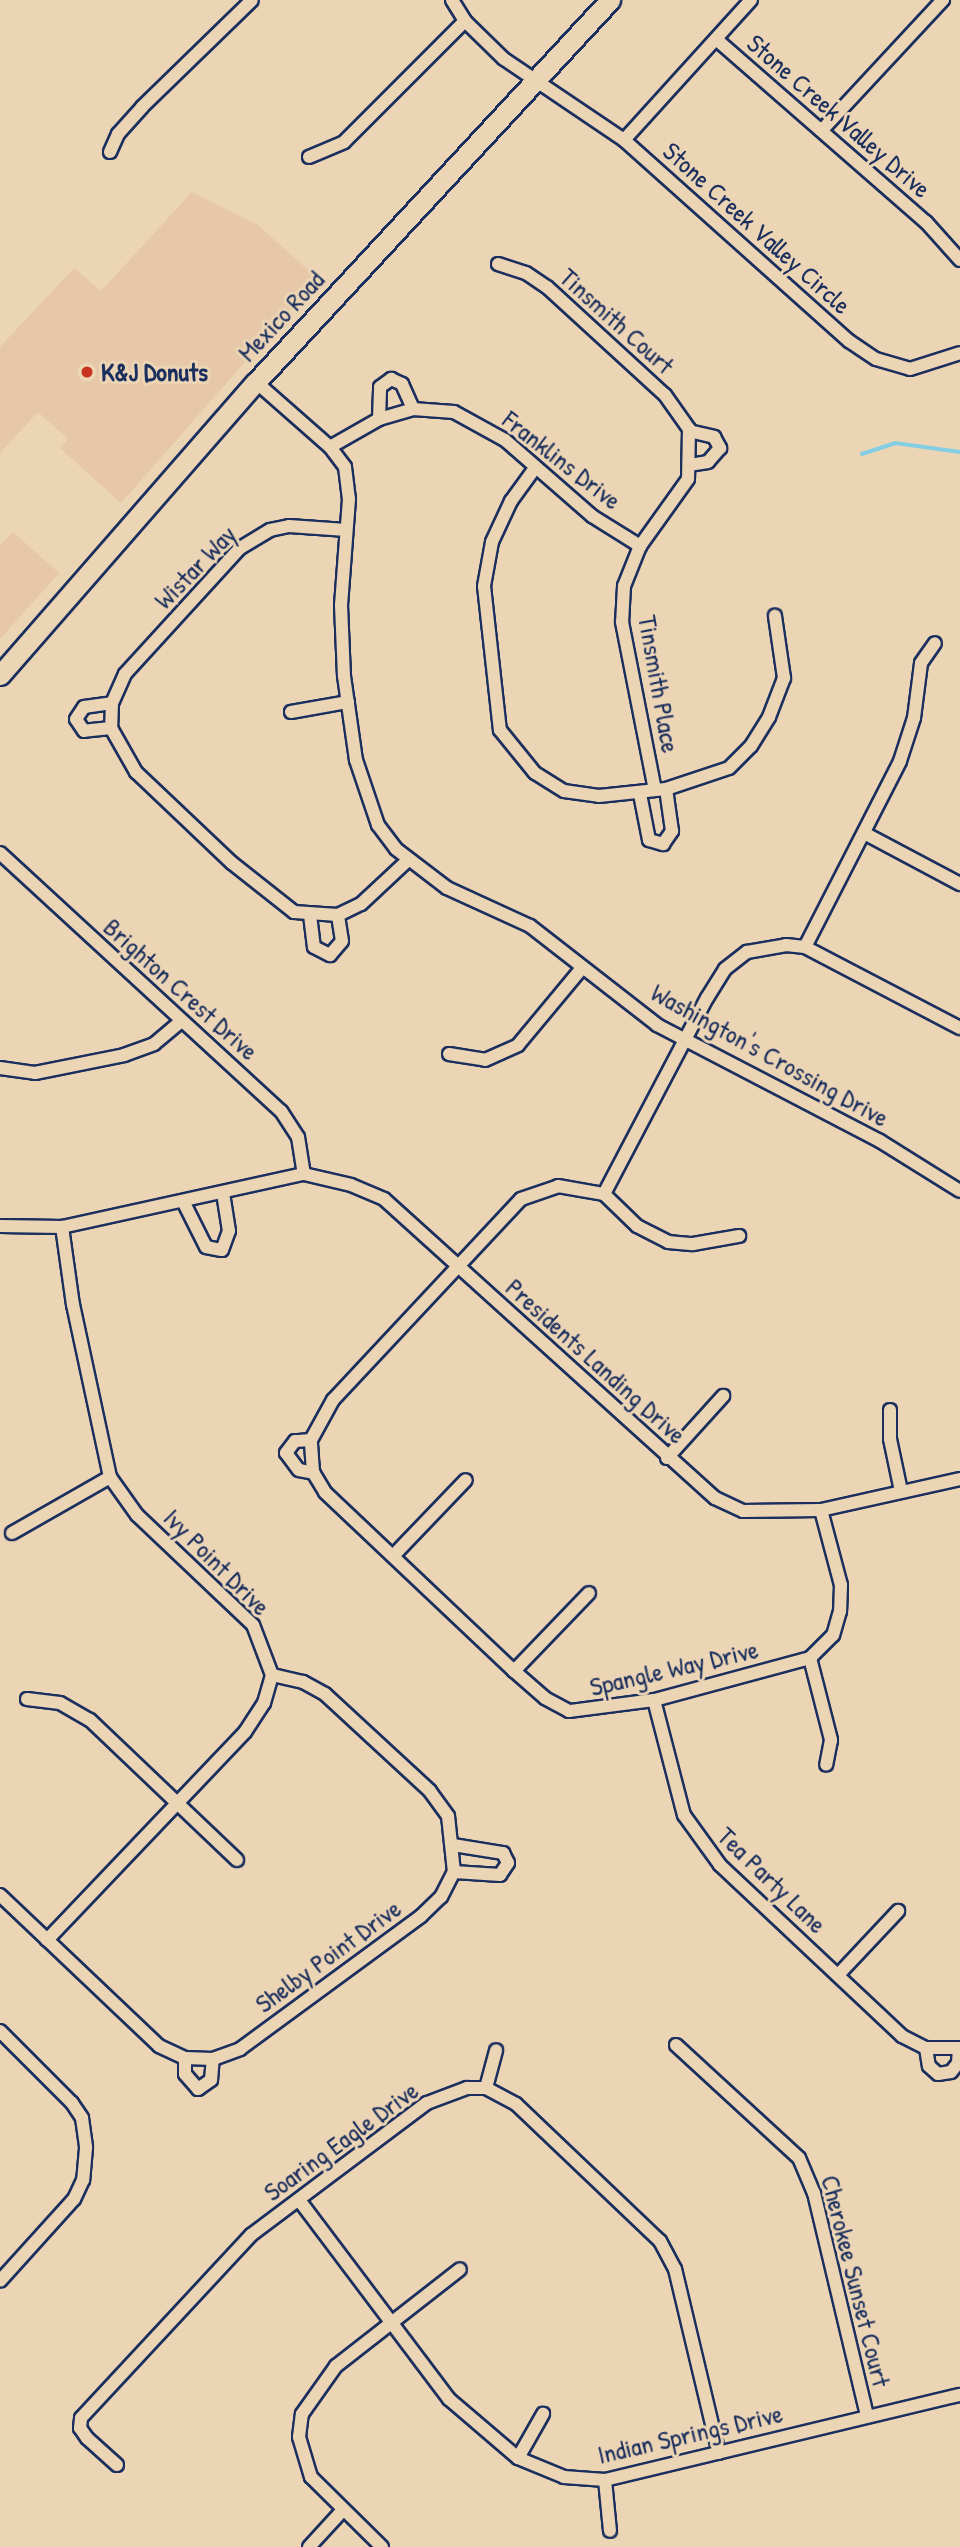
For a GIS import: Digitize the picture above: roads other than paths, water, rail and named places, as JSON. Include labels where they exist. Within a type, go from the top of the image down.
[{"type":"main road","name":"Mexico Road","points":[[0,674],[256,382],[610,0]]},
{"type":"street","points":[[110,152],[118,134],[142,107],[252,0]]},
{"type":"street","name":"Stone Creek Valley Circle","points":[[452,0],[465,21],[534,82],[624,140],[849,341],[876,359],[909,369],[960,353]]},
{"type":"street","points":[[624,140],[751,0]]},
{"type":"street","points":[[822,130],[943,0]]},
{"type":"street","points":[[309,157],[344,142],[441,39],[465,21]]},
{"type":"street","name":"Stone Creek Valley Drive","points":[[716,39],[926,222],[960,260]]},
{"type":"street","name":"Tinsmith Court","points":[[498,264],[526,272],[547,287],[665,395],[690,431],[714,438],[720,448],[708,462],[690,465]]},
{"type":"street","points":[[379,419],[380,387],[391,379],[402,384],[413,409]]},
{"type":"street","name":"Washington's Crossing Drive","points":[[256,382],[330,447],[345,467],[349,484],[341,636],[356,760],[378,825],[408,860],[447,888],[530,926],[657,1025],[880,1141],[960,1191]]},
{"type":"street","name":"Franklins Drive","points":[[330,447],[379,419],[413,409],[454,412],[473,420],[505,440],[592,516],[640,546]]},
{"type":"street","points":[[640,546],[682,491],[690,465],[690,431]]},
{"type":"street","points":[[535,468],[511,501],[492,542],[484,586],[500,730],[535,773],[564,791],[599,796],[640,794],[729,768],[763,727],[784,678],[775,615]]},
{"type":"street","name":"Wistar Way","points":[[111,728],[112,703],[125,674],[240,548],[270,530],[289,526],[346,530]]},
{"type":"street","name":"Tinsmith Place","points":[[640,546],[624,586],[622,622],[672,831],[663,844],[649,840],[640,794]]},
{"type":"street","points":[[805,947],[900,761],[914,718],[920,663],[935,643]]},
{"type":"street","points":[[291,712],[348,702]]},
{"type":"street","points":[[112,703],[84,707],[76,719],[84,731],[111,728],[136,772],[279,904],[310,915],[338,915],[361,904],[408,860]]},
{"type":"street","points":[[864,833],[960,884]]},
{"type":"street","name":"Brighton Crest Drive","points":[[0,853],[180,1022],[281,1111],[298,1137],[304,1174]]},
{"type":"street","points":[[310,915],[314,947],[330,955],[342,941],[338,915]]},
{"type":"street","points":[[739,1236],[693,1244],[667,1242],[637,1226],[604,1194],[716,982],[735,961],[760,948],[805,947],[960,1028]]},
{"type":"street","points":[[449,1054],[485,1060],[518,1045],[582,968]]},
{"type":"street","points":[[0,1068],[35,1073],[124,1055],[155,1044],[180,1022]]},
{"type":"street","name":"Presidents Landing Drive","points":[[0,1226],[62,1227],[304,1174],[351,1185],[384,1199],[667,1458],[715,1498],[743,1511],[821,1510],[960,1479]]},
{"type":"street","name":"Spangle Way Drive","points":[[604,1194],[571,1186],[542,1189],[521,1199],[333,1401],[312,1440],[295,1441],[286,1453],[299,1470],[314,1473],[325,1492],[514,1671],[552,1703],[569,1711],[654,1700],[810,1658]]},
{"type":"street","points":[[183,1201],[206,1247],[222,1250],[229,1231],[223,1192]]},
{"type":"street","name":"Ivy Point Drive","points":[[62,1227],[72,1306],[110,1477],[137,1515],[253,1625],[272,1675]]},
{"type":"street","points":[[667,1458],[723,1396]]},
{"type":"street","points":[[890,1410],[890,1439],[901,1491]]},
{"type":"street","points":[[312,1440],[314,1473]]},
{"type":"street","points":[[12,1532],[110,1477]]},
{"type":"street","points":[[393,1556],[466,1480]]},
{"type":"street","points":[[821,1510],[841,1585],[840,1611],[833,1635],[810,1658],[831,1740],[826,1765]]},
{"type":"street","points":[[514,1671],[589,1593]]},
{"type":"street","points":[[47,1940],[245,1732],[264,1703],[272,1675],[303,1682],[325,1694],[430,1791],[448,1816],[454,1872],[500,1875],[508,1863],[503,1853],[453,1845]]},
{"type":"street","points":[[27,1699],[60,1703],[90,1720],[177,1806],[237,1860]]},
{"type":"street","name":"Tea Party Lane","points":[[654,1700],[684,1815],[697,1839],[902,2036],[926,2048],[959,2048],[958,2063],[951,2071],[938,2074],[929,2066],[926,2048]]},
{"type":"street","name":"Shelby Point Drive","points":[[0,1895],[159,2046],[185,2058],[213,2059],[240,2049],[421,1916],[441,1896],[454,1872]]},
{"type":"street","points":[[838,1975],[898,1911]]},
{"type":"street","points":[[0,2031],[72,2103],[82,2118],[86,2148],[83,2180],[74,2199],[0,2281]]},
{"type":"street","name":"Cherokee Sunset Court","points":[[676,2045],[799,2158],[814,2193],[867,2416]]},
{"type":"street","points":[[495,2050],[486,2088],[516,2104],[660,2241],[675,2269],[719,2454]]},
{"type":"street","points":[[185,2058],[185,2074],[198,2089],[211,2080],[213,2059]]},
{"type":"street","name":"Soaring Eagle Drive","points":[[117,2465],[87,2438],[80,2428],[81,2418],[251,2235],[426,2103],[452,2091],[486,2088]]},
{"type":"street","name":"Indian Springs Drive","points":[[299,2200],[449,2399],[518,2458],[564,2477],[605,2480],[960,2395]]},
{"type":"street","points":[[383,2547],[320,2488],[304,2464],[299,2437],[302,2414],[336,2366],[460,2269]]},
{"type":"street","points":[[518,2458],[543,2414]]},
{"type":"street","points":[[605,2480],[610,2531]]},
{"type":"street","points":[[309,2547],[342,2511]]},
{"type":"waterway","points":[[862,454],[895,443],[960,452]]},
{"type":"place","name":"K&J Donuts","points":[[87,372]]}]
